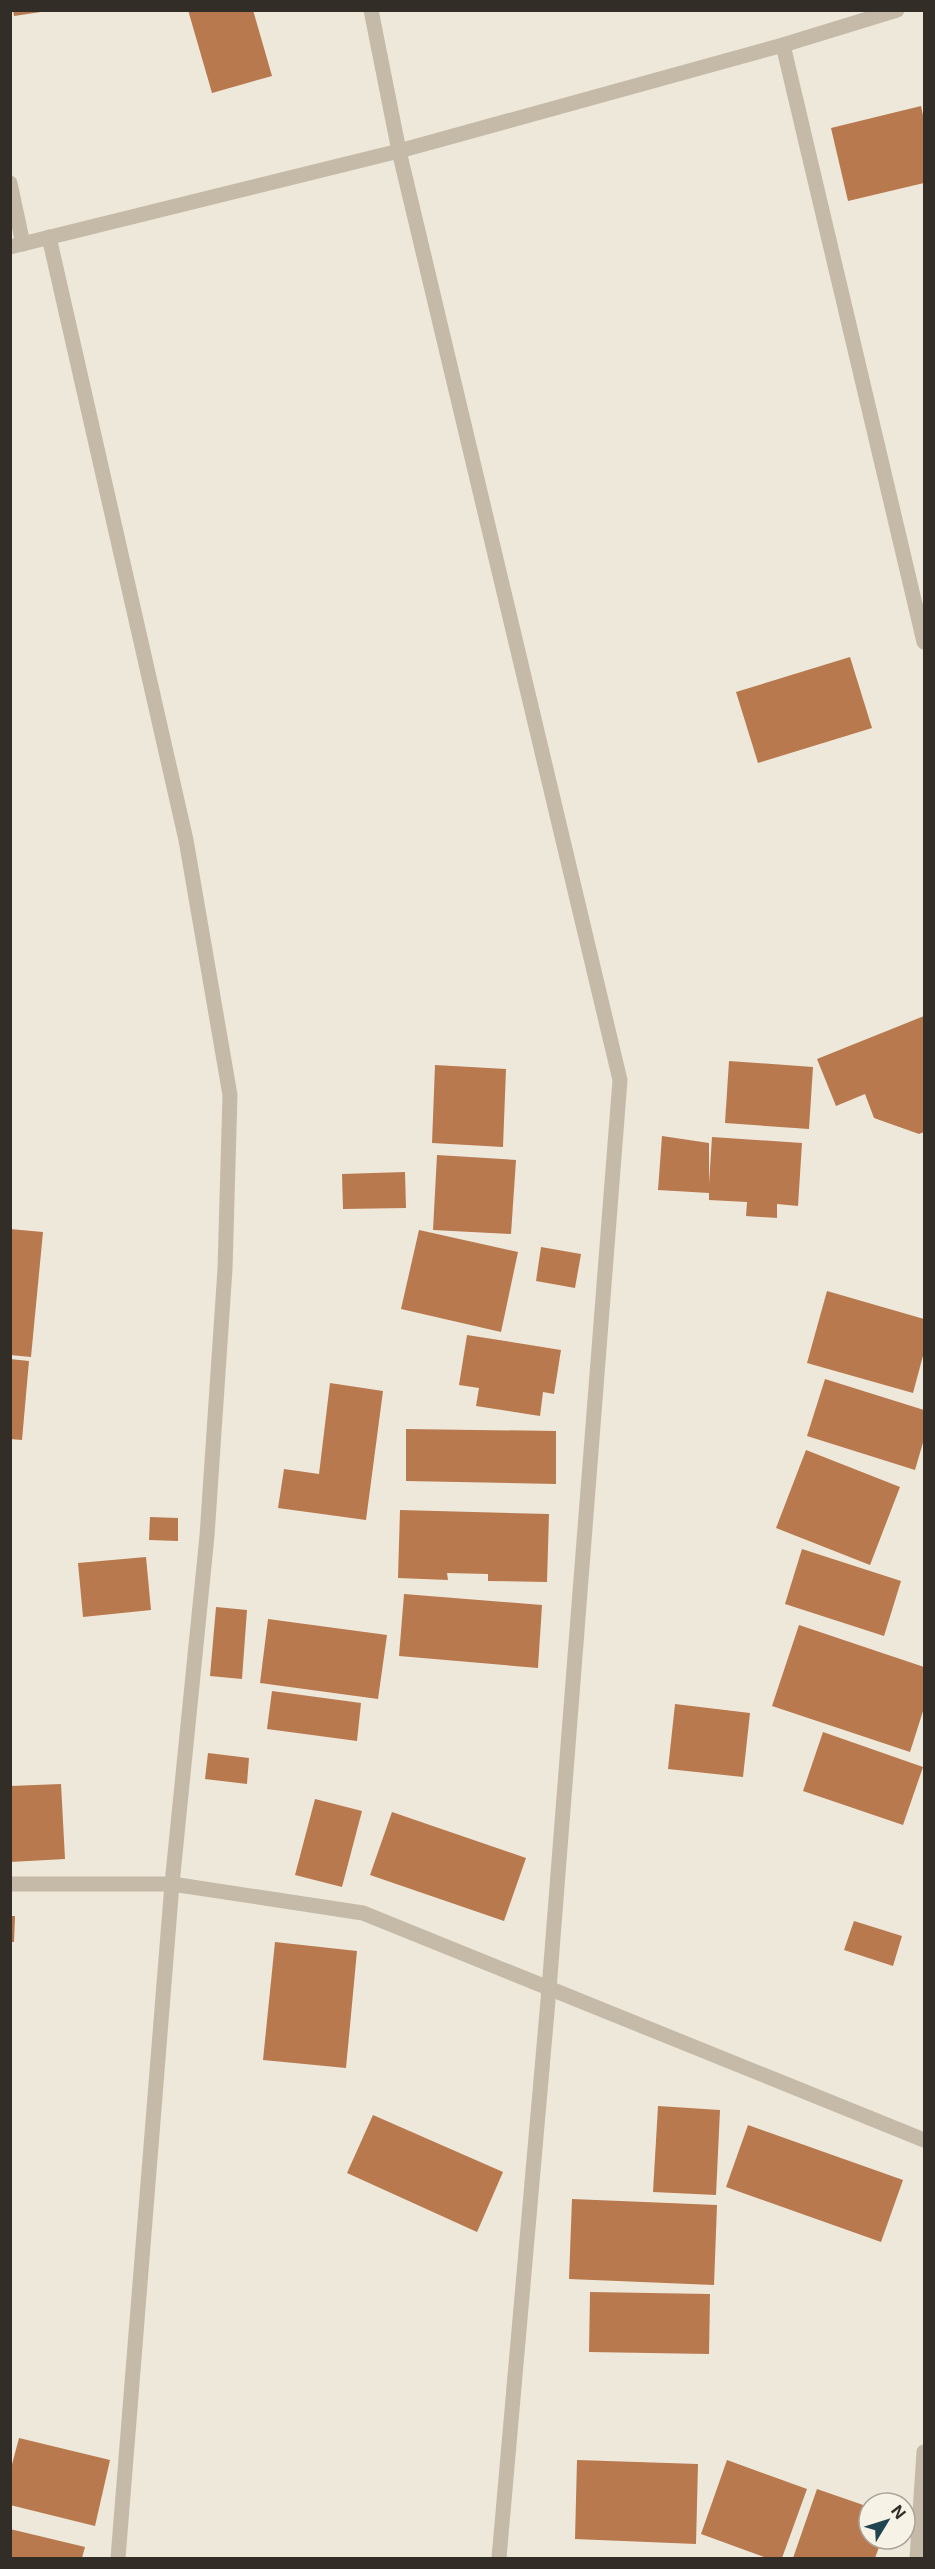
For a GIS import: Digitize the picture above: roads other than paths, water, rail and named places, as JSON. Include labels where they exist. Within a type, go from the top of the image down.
[{"type":"street","points":[[371,10],[399,150],[620,1080],[549,1989],[499,2559]]},
{"type":"street","points":[[10,183],[17,246],[399,150],[783,45],[897,10]]},
{"type":"street","points":[[783,45],[924,642]]},
{"type":"street","points":[[50,237],[186,840],[230,1095],[225,1269],[207,1536],[172,1884],[118,2559]]},
{"type":"street","points":[[10,1884],[172,1884],[363,1913],[924,2140]]},
{"type":"street","points":[[917,2559],[924,2452]]}]
